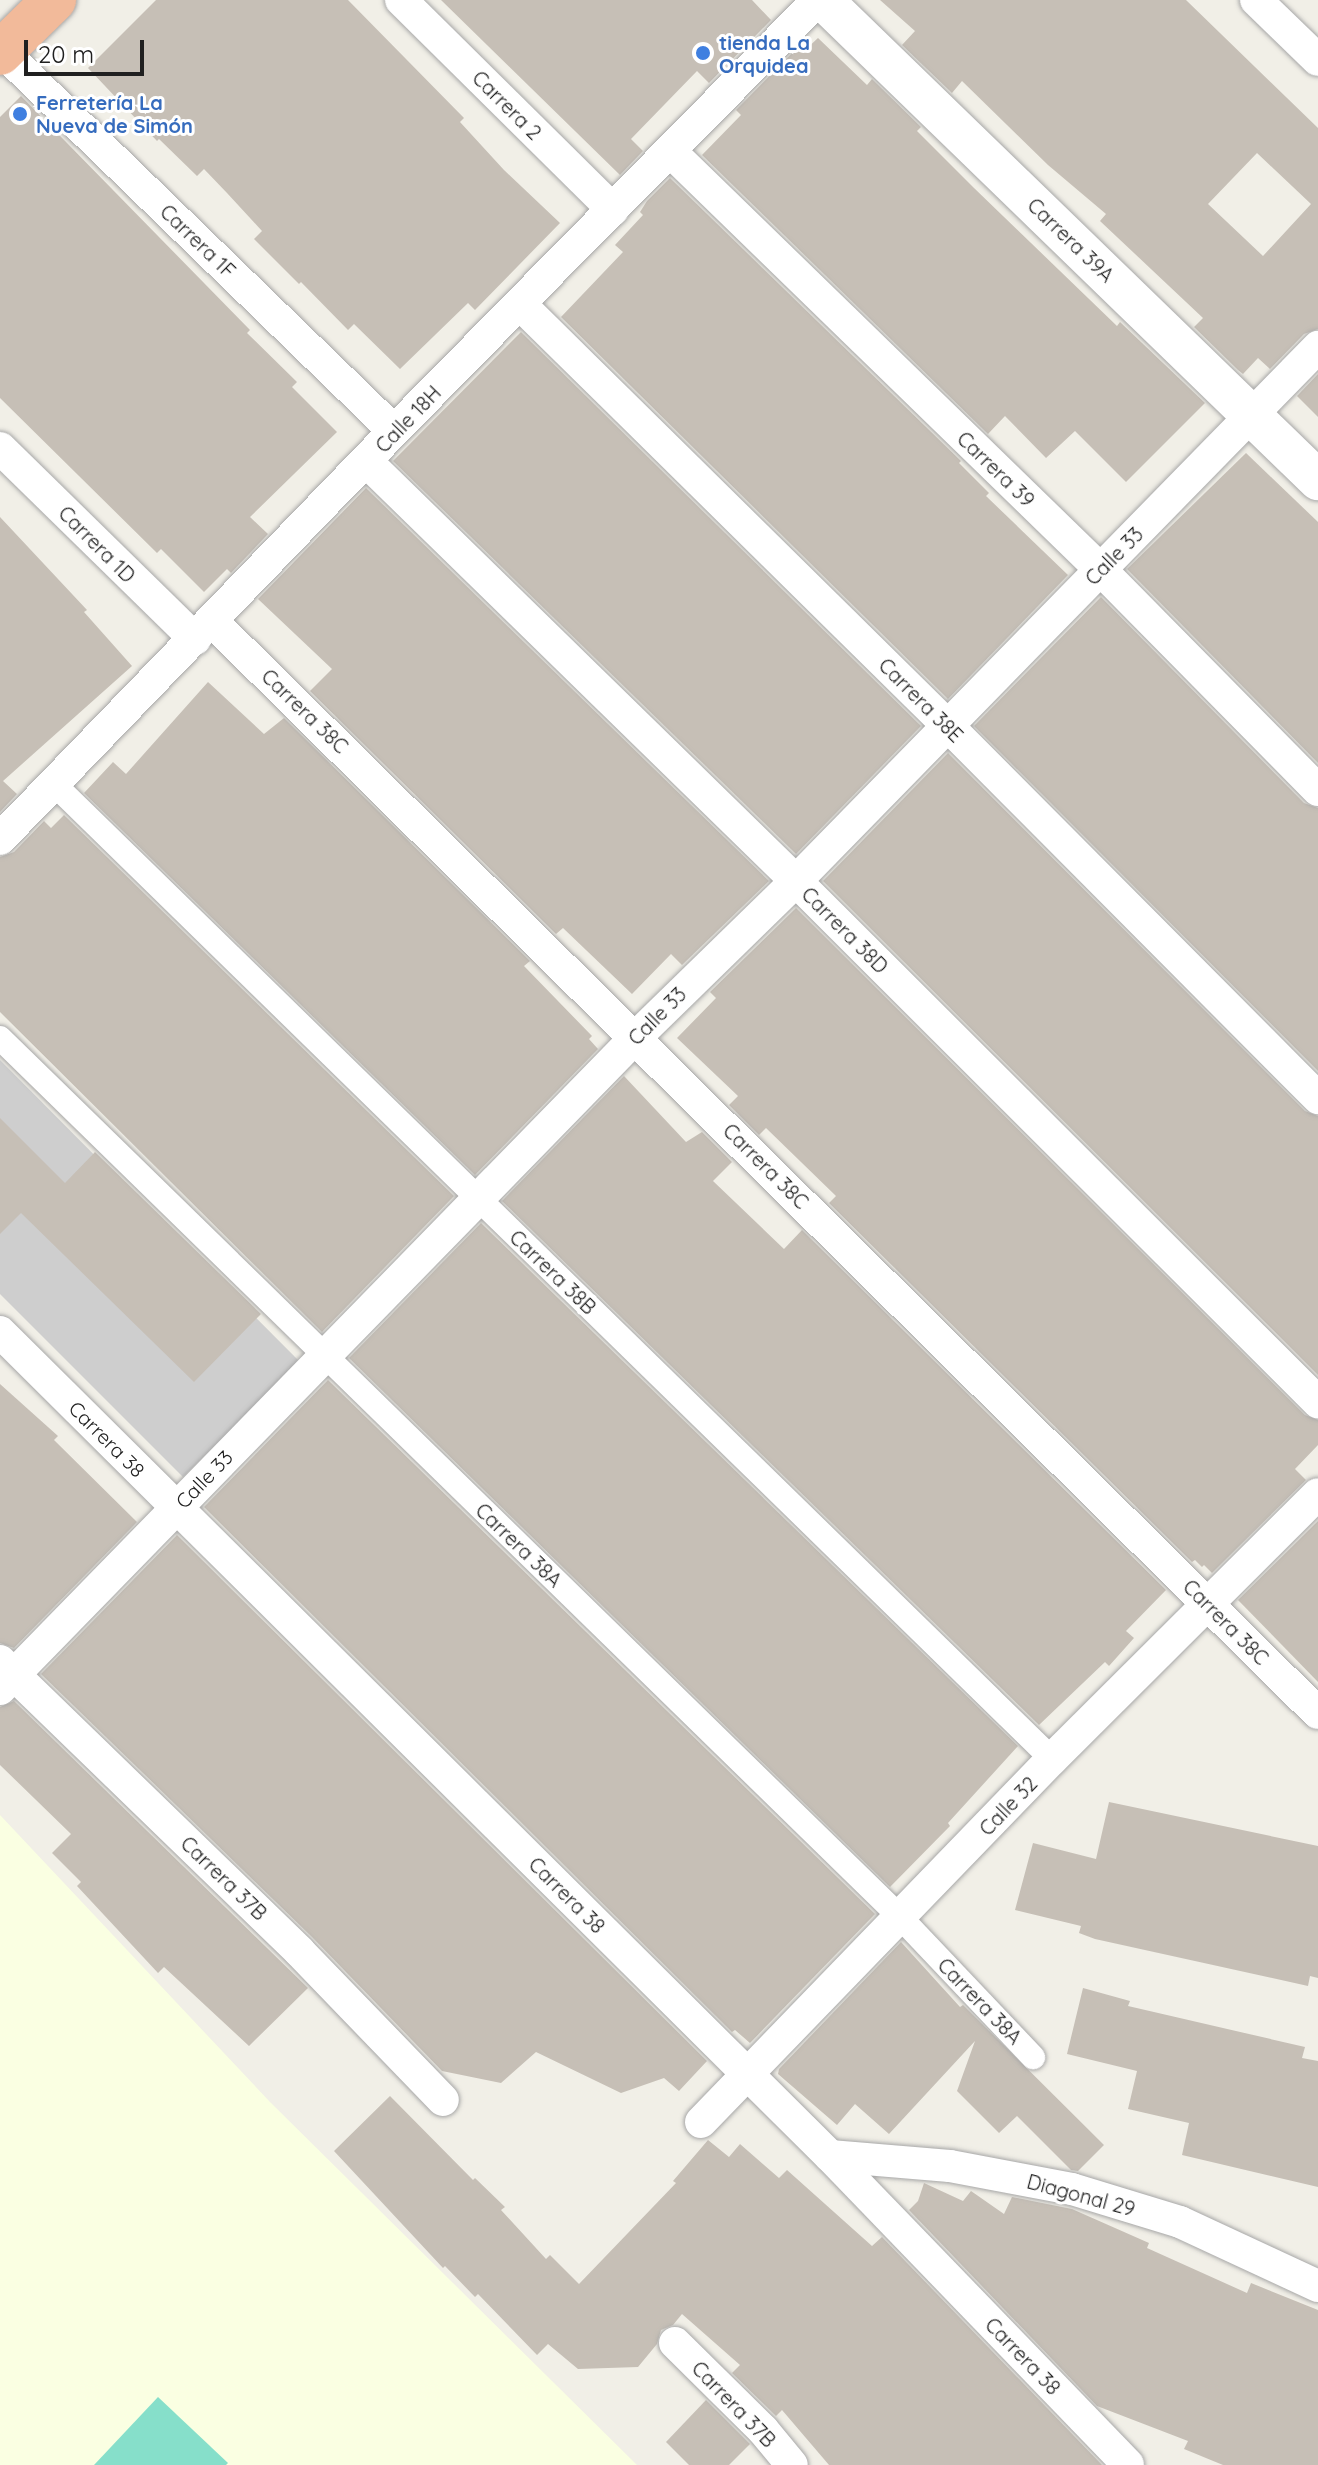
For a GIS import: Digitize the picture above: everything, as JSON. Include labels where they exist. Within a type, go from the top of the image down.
[{"type":"highway","points":[[1,52],[54,0]]},
{"type":"street","name":"Carrera 2","points":[[401,0],[613,210]]},
{"type":"street","name":"Calle 18H","points":[[0,839],[394,431],[820,0]]},
{"type":"street","name":"Carrera 39A","points":[[820,0],[1318,480]]},
{"type":"street","points":[[1256,0],[1318,60]]},
{"type":"street","name":"Carrera 1F","points":[[1,52],[394,431]]},
{"type":"street","name":"Carrera 39","points":[[670,151],[1101,570],[1318,790]]},
{"type":"street","name":"Carrera 38E","points":[[521,305],[946,724],[1318,1098]]},
{"type":"street","name":"Calle 33","points":[[4,1675],[175,1508],[636,1037],[796,881],[946,724],[1318,347]]},
{"type":"street","name":"Carrera 1D","points":[[0,448],[204,630]]},
{"type":"street","name":"Carrera 38D","points":[[367,462],[796,881],[1318,1402]]},
{"type":"street","name":"Carrera 38C","points":[[204,630],[636,1037],[1318,1713]]},
{"type":"street","name":"Carrera 38B","points":[[54,784],[1052,1759]]},
{"type":"street","name":"Carrera 38A","points":[[0,1038],[901,1918],[1033,2057]]},
{"type":"street","name":"Carrera 38","points":[[0,1332],[830,2156],[1128,2465]]},
{"type":"street","name":"Calle 32","points":[[701,2122],[1052,1759],[1210,1605],[1318,1494]]},
{"type":"street","name":"Carrera 37B","points":[[4,1675],[299,1951],[443,2100]]},
{"type":"street","name":"Diagonal 29","points":[[830,2156],[950,2166],[1072,2189],[1180,2222],[1318,2286]]},
{"type":"street","name":"Carrera 37B","points":[[675,2343],[763,2430],[792,2465]]},
{"type":"shaded area","points":[[0,1060],[300,1362],[183,1477],[0,1294]]},
{"type":"shaded area","points":[[0,1815],[270,2102],[637,2465],[0,2465]]},
{"type":"green space","points":[[158,2397],[228,2463],[94,2465]]},
{"type":"building","points":[[156,0],[348,0],[464,118],[460,122],[504,170],[560,223],[475,310],[468,303],[400,369],[354,324],[348,330],[301,282],[299,284],[254,239],[262,231],[204,169],[197,176],[159,139],[157,141],[88,68]]},
{"type":"building","points":[[441,0],[752,0],[771,20],[709,83],[697,71],[631,139],[643,151],[620,175]]},
{"type":"building","points":[[880,0],[1186,0],[1318,128],[1318,329],[1304,334],[1270,369],[1258,358],[1243,374],[1194,327],[1203,318],[1100,221],[1106,214],[1048,165],[962,81],[952,93],[902,45],[915,31]],"holes":[[[1257,153],[1311,204],[1263,256],[1208,204]]]},
{"type":"building","points":[[818,38],[867,85],[872,79],[921,127],[917,131],[974,188],[1117,326],[1120,322],[1205,403],[1126,482],[1075,431],[1046,458],[1005,416],[988,434],[702,155],[741,115],[736,110],[798,47],[803,52]]},
{"type":"building","points":[[21,96],[250,330],[247,333],[297,382],[292,387],[337,432],[250,517],[268,534],[231,573],[227,569],[204,592],[161,549],[157,553],[0,398],[0,117]]},
{"type":"building","points":[[670,178],[961,461],[959,463],[989,493],[986,496],[1068,575],[948,699],[561,317],[623,252],[615,245],[643,215],[640,212],[647,201]]},
{"type":"building","points":[[521,332],[921,726],[796,854],[393,461]]},
{"type":"building","points":[[1318,374],[1318,417],[1297,396]]},
{"type":"building","points":[[1246,453],[1318,522],[1318,763],[1127,569]]},
{"type":"building","points":[[366,488],[769,881],[682,965],[671,954],[632,994],[563,928],[556,934],[310,691],[332,669],[258,599]]},
{"type":"building","points":[[0,517],[87,610],[84,612],[132,666],[3,781],[17,794],[0,812]]},
{"type":"building","points":[[1101,597],[1304,803],[1318,808],[1318,1071],[974,726]]},
{"type":"building","points":[[208,682],[264,734],[284,718],[530,961],[524,966],[592,1036],[589,1039],[598,1049],[475,1175],[84,793],[113,762],[126,774]]},
{"type":"building","points":[[948,753],[1305,1111],[1318,1116],[1318,1375],[823,881]]},
{"type":"building","points":[[64,815],[454,1196],[322,1332],[0,1012],[0,857],[14,852],[44,821],[51,828]]},
{"type":"building","points":[[796,908],[1305,1415],[1318,1420],[1318,1445],[1295,1469],[1306,1480],[1212,1573],[1195,1560],[1192,1562],[829,1203],[836,1196],[766,1128],[759,1135],[729,1105],[738,1096],[677,1038],[716,998],[710,992]]},
{"type":"building","points":[[624,1076],[686,1142],[702,1132],[732,1162],[713,1181],[784,1249],[802,1230],[1166,1590],[1126,1631],[1134,1638],[1109,1666],[1105,1662],[1039,1725],[502,1201]]},
{"type":"building","points":[[0,1118],[65,1183],[95,1152],[261,1314],[194,1382],[21,1213],[0,1234]]},
{"type":"building","points":[[481,1223],[1018,1746],[948,1823],[950,1826],[890,1887],[349,1358]]},
{"type":"building","points":[[328,1380],[875,1914],[750,2043],[735,2030],[732,2032],[204,1507]]},
{"type":"building","points":[[0,1384],[58,1436],[54,1440],[137,1522],[14,1648],[0,1643]]},
{"type":"building","points":[[1318,1521],[1318,1682],[1238,1600]]},
{"type":"building","points":[[177,1535],[707,2061],[679,2091],[664,2078],[621,2093],[536,2052],[501,2083],[442,2071],[312,1937],[41,1674]]},
{"type":"building","points":[[14,1701],[308,1988],[249,2046],[164,1967],[158,1973],[77,1886],[81,1882],[52,1853],[71,1834],[0,1765],[0,1707]]},
{"type":"building","points":[[1109,1802],[1318,1846],[1318,1978],[1310,1976],[1308,1986],[1095,1939],[1079,1933],[1081,1926],[1015,1910],[1033,1843],[1096,1859]]},
{"type":"building","points":[[901,1942],[960,2007],[963,2005],[1104,2145],[1078,2171],[1071,2170],[1017,2116],[999,2133],[957,2091],[975,2041],[889,2134],[855,2104],[837,2125],[778,2074],[779,2069]]},
{"type":"building","points":[[1083,1988],[1130,2001],[1128,2006],[1305,2047],[1302,2058],[1318,2061],[1318,2187],[1182,2155],[1189,2123],[1128,2109],[1137,2071],[1067,2054]]},
{"type":"building","points":[[390,2096],[473,2180],[475,2178],[505,2207],[501,2210],[546,2259],[550,2255],[579,2284],[676,2183],[673,2181],[708,2140],[729,2157],[740,2144],[779,2178],[787,2170],[872,2246],[882,2237],[1102,2465],[829,2465],[782,2410],[776,2416],[732,2373],[740,2365],[682,2314],[673,2325],[661,2330],[657,2344],[638,2367],[578,2369],[548,2344],[537,2355],[478,2294],[475,2297],[445,2266],[443,2268],[334,2151]]},
{"type":"building","points":[[924,2183],[963,2201],[971,2191],[1004,2214],[1012,2197],[1072,2209],[1149,2243],[1147,2248],[1247,2293],[1251,2283],[1318,2310],[1318,2465],[1223,2465],[1184,2449],[1188,2441],[1097,2406],[909,2210],[918,2201]]},
{"type":"building","points":[[706,2400],[750,2444],[729,2465],[689,2465],[666,2442]]},
{"type":"place","name":"tienda La Orquidea","points":[[703,53]]},
{"type":"place","name":"Ferretería La Nueva de Simón","points":[[20,114]]}]
